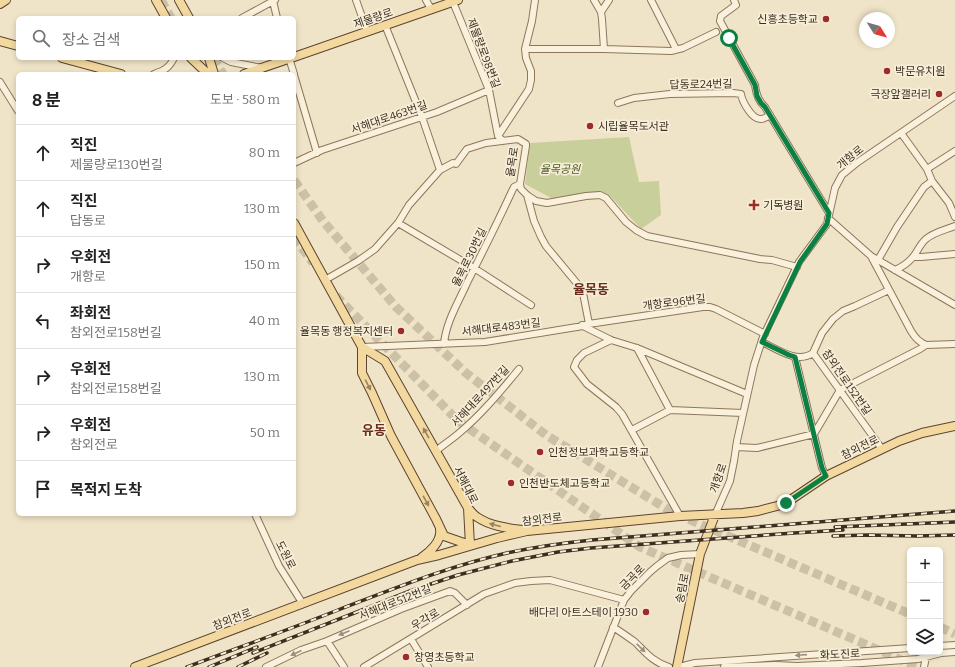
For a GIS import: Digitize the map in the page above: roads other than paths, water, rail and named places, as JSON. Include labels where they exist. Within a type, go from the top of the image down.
[{"type":"main road","points":[[0,4],[6,0]]},
{"type":"main road","points":[[156,0],[165,16]]},
{"type":"main road","points":[[179,0],[188,16]]},
{"type":"main road","name":"제물량로","points":[[296,56],[456,1]]},
{"type":"main road","points":[[1,41],[16,45]]},
{"type":"main road","points":[[69,60],[114,72]]},
{"type":"main road","points":[[192,60],[206,72]]},
{"type":"main road","points":[[210,60],[213,72]]},
{"type":"main road","points":[[260,71],[285,60]]},
{"type":"main road","points":[[296,227],[362,347],[362,373],[391,436],[436,518],[444,536],[470,545]]},
{"type":"main road","name":"서해대로","points":[[362,347],[385,360],[468,508],[470,545]]},
{"type":"main road","name":"참외전로","points":[[136,667],[417,560],[470,545],[527,531],[680,516],[743,513],[777,506],[786,503],[826,476],[899,441],[922,433],[955,426]]},
{"type":"main road","points":[[468,508],[476,517],[488,523],[527,531]]},
{"type":"main road","name":"송림로","points":[[678,667],[700,554],[715,515]]},
{"type":"main road","points":[[417,560],[428,554],[439,540],[441,532],[436,518]]},
{"type":"street","points":[[356,0],[367,32]]},
{"type":"street","points":[[426,0],[431,9]]},
{"type":"street","points":[[500,138],[529,89],[531,71],[526,58],[525,49],[532,21],[535,0]]},
{"type":"street","points":[[594,0],[601,12],[604,49]]},
{"type":"street","points":[[601,12],[609,0]]},
{"type":"street","points":[[651,0],[676,50]]},
{"type":"street","points":[[734,0],[736,5],[721,16],[720,21],[755,85],[757,96],[770,115],[829,216],[871,256],[955,305]]},
{"type":"street","points":[[246,16],[274,1],[277,16]]},
{"type":"street","name":"제물량로98번길","points":[[456,1],[489,90],[500,138]]},
{"type":"street","points":[[385,25],[422,117],[440,170]]},
{"type":"street","points":[[525,49],[671,51],[683,48],[716,32]]},
{"type":"street","points":[[159,72],[170,65],[173,60]]},
{"type":"street","points":[[227,60],[260,71]]},
{"type":"street","points":[[290,60],[294,72]]},
{"type":"street","points":[[296,81],[317,153]]},
{"type":"street","points":[[0,82],[16,106]]},
{"type":"street","name":"서해대로463번길","points":[[296,162],[317,153],[437,112],[489,90]]},
{"type":"street","name":"답동로24번길","points":[[618,103],[634,98],[670,94],[734,93],[741,94],[744,102],[755,117],[761,119],[770,115]]},
{"type":"street","name":"개항로","points":[[715,515],[730,481],[747,394],[764,334],[797,267],[827,224],[836,188],[842,175],[858,162],[955,96]]},
{"type":"street","points":[[901,133],[927,169],[932,181],[949,203],[955,217]]},
{"type":"street","name":"율목로","points":[[325,280],[375,249],[398,223],[409,205],[440,170],[453,163],[456,164],[468,149],[500,138],[518,139],[526,144],[520,184],[521,189],[527,195]]},
{"type":"street","points":[[927,169],[955,151]]},
{"type":"street","points":[[878,260],[924,187],[932,181]]},
{"type":"street","name":"율목로30번길","points":[[444,344],[449,323],[474,268],[514,187],[520,184]]},
{"type":"street","points":[[527,195],[536,201],[547,204],[586,196],[600,195],[606,198],[626,222],[647,236],[760,259],[772,260],[797,267]]},
{"type":"street","points":[[527,195],[534,221],[546,246],[580,287],[583,293],[589,324]]},
{"type":"street","points":[[398,223],[474,268],[531,305]]},
{"type":"street","points":[[896,270],[906,264],[913,257],[927,238],[937,232],[955,226]]},
{"type":"street","points":[[913,257],[955,254]]},
{"type":"street","points":[[871,256],[915,338],[926,345],[955,344]]},
{"type":"street","name":"참외전로152번길","points":[[882,449],[813,353],[822,333],[833,319],[843,311],[889,290]]},
{"type":"street","name":"개항로96번길","points":[[580,326],[710,307],[764,334]]},
{"type":"street","points":[[580,326],[589,328],[611,340],[636,348],[747,394]]},
{"type":"street","name":"서해대로483번길","points":[[362,347],[491,341],[580,326]]},
{"type":"street","points":[[611,340],[584,353],[577,360],[574,366],[587,384],[616,407],[622,414],[680,516]]},
{"type":"street","points":[[762,342],[795,357],[804,357],[813,353]]},
{"type":"street","points":[[736,447],[757,448],[814,434],[840,390],[926,345]]},
{"type":"street","points":[[636,348],[670,410]]},
{"type":"street","points":[[795,357],[822,468],[826,476]]},
{"type":"street","name":"서해대로497번길","points":[[436,450],[458,435],[473,421],[519,369]]},
{"type":"street","points":[[632,430],[670,410],[743,413]]},
{"type":"street","name":"도원로","points":[[256,516],[280,566],[303,604]]},
{"type":"street","name":"금곡로","points":[[598,667],[624,600],[631,591],[663,562],[675,556],[700,554]]},
{"type":"street","name":"우각로","points":[[364,667],[484,594],[515,584],[550,580],[624,600]]},
{"type":"street","name":"서해대로512번길","points":[[327,641],[401,609],[450,591],[455,593],[467,605]]},
{"type":"street","points":[[613,627],[625,634],[652,659],[668,667]]},
{"type":"street","points":[[411,639],[428,667]]},
{"type":"street","points":[[266,667],[301,650],[327,641],[344,667]]},
{"type":"street","points":[[943,646],[955,645]]},
{"type":"street","name":"화도진로","points":[[678,667],[695,663],[907,648]]},
{"type":"street","name":"화도진로","points":[[724,667],[862,663],[918,659],[941,653],[955,652]]},
{"type":"street","points":[[924,667],[926,656]]},
{"type":"tunnel","points":[[161,0],[170,16]]},
{"type":"tunnel","points":[[214,60],[222,72]]},
{"type":"tunnel","points":[[296,183],[323,221],[396,307],[466,373],[546,435],[672,512],[907,613]]},
{"type":"tunnel","points":[[296,240],[313,263]]},
{"type":"tunnel","points":[[336,295],[458,421],[640,547],[918,667]]},
{"type":"tunnel","points":[[943,628],[955,634]]},
{"type":"railway","points":[[187,667],[421,578],[485,558],[518,551],[549,545],[592,540],[955,511]]},
{"type":"railway","points":[[835,527],[955,522]]},
{"type":"railway","points":[[253,653],[410,591],[458,575],[512,561],[558,552],[591,548],[843,530]]},
{"type":"railway","points":[[833,536],[955,535]]},
{"type":"railway","points":[[209,667],[257,647]]},
{"type":"railway","points":[[238,667],[267,653]]},
{"type":"place","name":"신흥초등학교","points":[[826,19]]},
{"type":"place","name":"박문유치원","points":[[887,71]]},
{"type":"place","name":"극장앞갤러리","points":[[939,94]]},
{"type":"place","name":"시립율목도서관","points":[[590,126]]},
{"type":"place","name":"기독병원","points":[[754,205]]},
{"type":"place","name":"율목동 행정복지센터","points":[[401,331]]},
{"type":"place","name":"인천정보과학고등학교","points":[[540,452]]},
{"type":"place","name":"인천반도체고등학교","points":[[511,483]]},
{"type":"place","name":"배다리 아트스테이 1930","points":[[646,612]]},
{"type":"place","name":"창영초등학교","points":[[406,657]]},
{"type":"district","name":"율목동","points":[[591,289]]},
{"type":"district","name":"유동","points":[[374,430]]},
{"type":"park label","name":"율목공원","points":[[560,169]]}]
